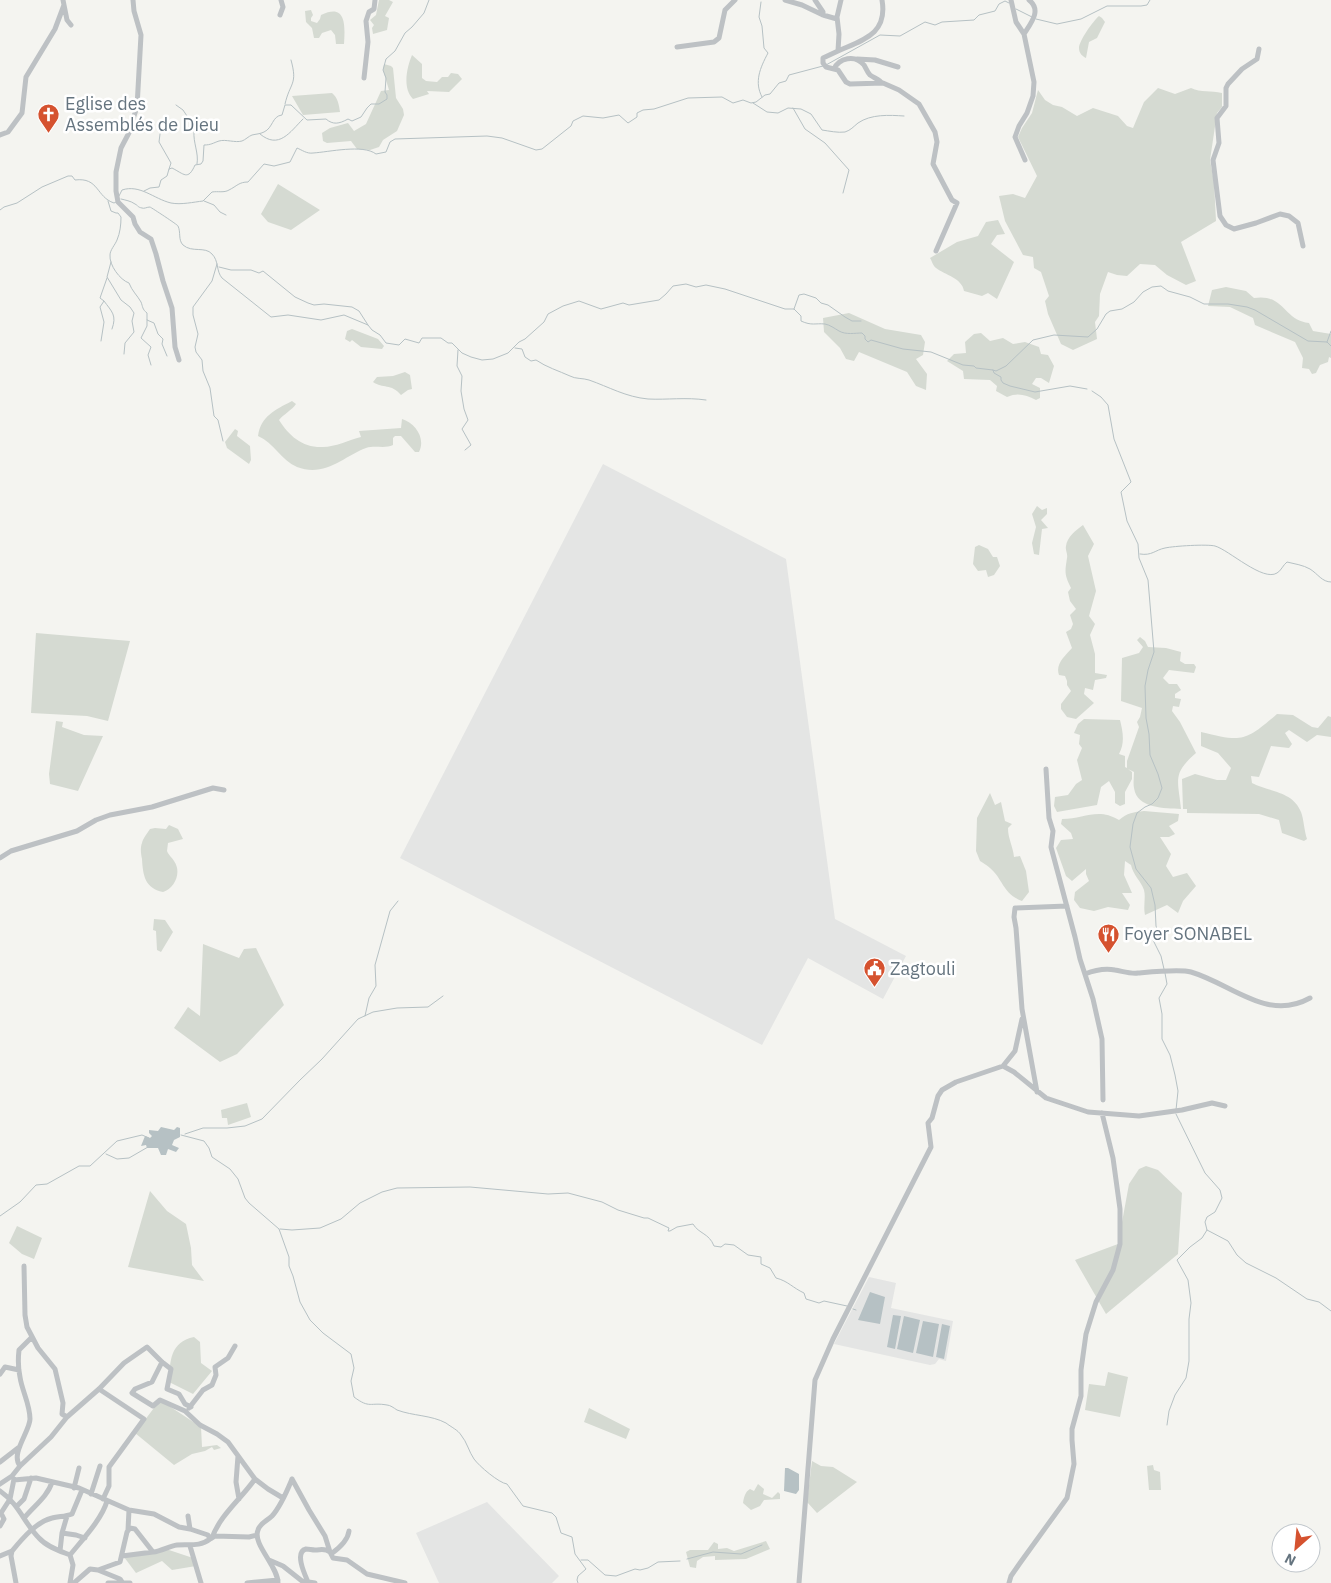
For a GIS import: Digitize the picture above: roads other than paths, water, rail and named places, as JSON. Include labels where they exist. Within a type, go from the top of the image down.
[{"type":"street","points":[[132,0],[141,35],[138,98],[132,127],[120,148],[116,172],[116,191],[118,202],[133,217],[140,232],[151,239],[162,281],[172,308],[175,348],[179,360]]},
{"type":"street","points":[[280,15],[283,6],[281,0]]},
{"type":"street","points":[[364,78],[368,42],[366,21],[369,12],[374,9],[375,0]]},
{"type":"street","points":[[677,47],[714,42],[719,38],[725,10],[735,0]]},
{"type":"street","points":[[785,0],[802,5],[823,16],[837,18]]},
{"type":"street","points":[[815,0],[823,12],[823,16]]},
{"type":"street","points":[[838,51],[839,34],[837,18],[841,0]]},
{"type":"street","points":[[882,0],[884,9],[878,28],[870,38],[838,51],[822,60],[826,68],[838,70],[846,82],[850,84],[883,83]]},
{"type":"street","points":[[1011,0],[1016,22],[1024,34],[1034,82],[1033,96],[1015,137],[1024,160]]},
{"type":"street","points":[[1024,34],[1034,18],[1036,9],[1029,0]]},
{"type":"street","points":[[63,3],[70,25]]},
{"type":"street","points":[[0,135],[8,132],[22,113],[26,77],[55,29],[63,3]]},
{"type":"street","points":[[1259,48],[1257,59],[1242,69],[1228,84],[1226,88],[1226,106],[1217,118],[1219,144],[1212,160],[1220,216],[1226,225],[1234,229],[1280,214],[1290,216],[1298,223],[1303,246]]},
{"type":"street","points":[[834,69],[843,60],[875,60],[898,67]]},
{"type":"street","points":[[855,60],[864,65],[869,74],[918,102],[935,132],[937,142],[933,164],[952,200],[957,203],[936,251]]},
{"type":"street","points":[[1046,769],[1049,818],[1053,831],[1051,847],[1093,999],[1102,1039],[1104,1100]]},
{"type":"street","points":[[0,858],[11,851],[77,831],[96,820],[110,815],[152,807],[213,788],[224,790]]},
{"type":"street","points":[[1037,1092],[1023,1016],[1018,975],[1015,908],[1067,906]]},
{"type":"street","points":[[1085,974],[1095,970],[1137,974],[1157,970],[1165,972],[1190,972],[1246,997],[1273,1006],[1297,1005],[1310,998]]},
{"type":"street","points":[[798,1583],[814,1391],[818,1372],[931,1147],[928,1123],[932,1118],[938,1096],[946,1086],[1003,1066],[1015,1051],[1023,1016]]},
{"type":"street","points":[[1003,1066],[1014,1072],[1046,1098],[1088,1112],[1139,1116],[1182,1110],[1212,1103],[1225,1106]]},
{"type":"street","points":[[1009,1583],[1011,1576],[1067,1498],[1074,1464],[1072,1429],[1081,1396],[1081,1370],[1086,1334],[1096,1302],[1113,1270],[1120,1244],[1120,1209],[1113,1158],[1102,1113]]},
{"type":"street","points":[[24,1266],[27,1327],[38,1348],[55,1369],[63,1403],[62,1414],[68,1417]]},
{"type":"street","points":[[20,1466],[17,1462],[18,1448],[30,1420],[20,1378],[19,1350],[32,1337]]},
{"type":"street","points":[[185,1412],[203,1390],[212,1385],[216,1375],[216,1367],[228,1358],[235,1346]]},
{"type":"street","points":[[0,1484],[12,1476],[68,1417],[124,1363],[147,1347],[171,1369],[167,1389],[160,1400],[153,1406],[132,1393],[136,1388],[152,1382],[162,1362]]},
{"type":"street","points":[[0,1362],[2,1369],[19,1370]]},
{"type":"street","points":[[70,1555],[102,1514],[109,1486],[109,1467],[144,1419],[99,1389]]},
{"type":"street","points":[[167,1389],[179,1394],[185,1404],[191,1407]]},
{"type":"street","points":[[160,1400],[185,1412],[200,1425],[228,1442],[255,1479],[283,1498]]},
{"type":"street","points":[[0,1462],[18,1448]]},
{"type":"street","points":[[238,1456],[236,1482],[239,1498]]},
{"type":"street","points":[[91,1494],[100,1466]]},
{"type":"street","points":[[74,1488],[79,1468]]},
{"type":"street","points":[[0,1526],[4,1519],[2,1513],[10,1499],[16,1470]]},
{"type":"street","points":[[14,1480],[31,1478],[82,1490],[129,1510],[154,1514],[179,1527],[208,1535],[211,1539]]},
{"type":"street","points":[[17,1506],[24,1499],[31,1478]]},
{"type":"street","points":[[247,1583],[278,1582],[257,1536],[263,1522],[271,1518],[292,1478],[326,1537],[333,1558],[347,1560],[366,1574],[405,1583]]},
{"type":"street","points":[[211,1539],[215,1528],[255,1479]]},
{"type":"street","points":[[25,1517],[48,1493],[52,1482]]},
{"type":"street","points":[[0,1556],[12,1551],[33,1529],[51,1518],[67,1516],[73,1512],[82,1490]]},
{"type":"street","points":[[0,1491],[17,1506],[39,1538],[48,1545],[70,1555]]},
{"type":"street","points":[[24,1499],[34,1506]]},
{"type":"street","points":[[74,1583],[89,1570],[98,1570],[119,1563],[128,1530],[129,1510]]},
{"type":"street","points":[[60,1551],[62,1533],[67,1516]]},
{"type":"street","points":[[188,1516],[190,1529]]},
{"type":"street","points":[[128,1530],[135,1528],[153,1552]]},
{"type":"street","points":[[330,1553],[339,1548],[349,1535],[349,1531]]},
{"type":"street","points":[[62,1533],[85,1538]]},
{"type":"street","points":[[122,1556],[160,1551],[177,1545],[190,1546],[206,1543],[215,1536],[229,1538],[257,1536]]},
{"type":"street","points":[[190,1546],[201,1583]]},
{"type":"street","points":[[308,1582],[301,1566],[300,1559],[303,1551],[306,1549],[322,1549],[330,1553]]},
{"type":"street","points":[[12,1551],[10,1556],[16,1583]]},
{"type":"street","points":[[70,1555],[73,1565],[70,1583]]},
{"type":"street","points":[[269,1559],[281,1565],[300,1580],[315,1583]]},
{"type":"street","points":[[98,1570],[120,1579],[122,1582]]},
{"type":"street","points":[[108,1583],[130,1583]]},
{"type":"waterway","points":[[144,191],[159,187],[161,180],[167,176],[169,169],[172,168],[188,175],[195,165],[201,164],[203,161],[204,145],[219,141],[242,141],[252,135],[264,132],[276,118],[282,115],[285,105],[291,105],[307,120],[326,119],[336,123],[348,119],[352,121],[361,117],[371,104],[379,104],[387,99],[385,92],[386,78],[383,70],[386,59],[395,51],[405,33],[424,13],[429,0]]},
{"type":"waterway","points":[[1036,19],[1057,24],[1081,19],[1107,6],[1141,6],[1147,5],[1150,0]]},
{"type":"waterway","points":[[826,65],[880,35],[900,36],[925,22],[935,25],[942,22],[974,20],[979,15],[995,11],[999,4],[1005,1],[1009,3]]},
{"type":"waterway","points":[[761,2],[759,17],[762,26],[764,48],[768,53],[758,80],[762,97]]},
{"type":"waterway","points":[[1016,9],[1032,17]]},
{"type":"waterway","points":[[285,104],[294,74],[291,60]]},
{"type":"waterway","points":[[119,196],[122,190],[135,189],[171,203],[183,204],[203,201],[212,192],[227,191],[240,183],[248,182],[264,164],[274,166],[290,162],[297,148],[311,153],[363,149],[376,154],[386,152],[390,142],[395,139],[487,136],[502,138],[536,150],[542,149],[571,126],[573,121],[583,116],[603,118],[619,115],[628,123],[637,117],[637,113],[643,110],[654,109],[688,98],[722,97],[733,103],[743,100],[751,103],[756,102],[765,95],[770,94],[779,83],[786,81],[789,75],[823,66]]},
{"type":"waterway","points":[[753,103],[767,112],[778,113],[788,108],[801,109],[811,114],[822,130],[836,132],[847,131],[869,118],[886,115],[904,116]]},
{"type":"waterway","points":[[176,105],[183,110],[189,119],[194,119],[197,164]]},
{"type":"waterway","points":[[793,108],[805,129],[825,143],[849,170],[843,193]]},
{"type":"waterway","points":[[260,134],[273,140],[279,140],[289,134],[303,119]]},
{"type":"waterway","points":[[160,134],[159,142],[171,163],[169,169]]},
{"type":"waterway","points":[[0,210],[17,203],[42,187],[68,176],[72,176],[75,180],[89,181],[108,200],[116,202]]},
{"type":"waterway","points":[[121,199],[132,202],[140,208],[150,207],[177,225],[183,245],[190,249],[206,250],[212,254],[222,278],[271,317],[288,315],[321,320],[344,315],[368,325],[386,343],[399,345],[405,339],[419,343],[422,338],[441,338],[448,343],[452,343],[462,353],[471,357],[482,360],[493,359],[508,353],[544,322],[548,314],[563,306],[579,301],[601,309],[623,303],[629,305],[659,300],[673,286],[686,284],[696,287],[706,285],[725,289],[785,309],[794,309],[801,316],[801,321],[805,323],[827,324],[845,333],[862,333],[868,342],[871,340],[903,349],[931,352],[963,365],[993,370],[994,373],[1001,377],[1003,383],[1010,386],[1035,392],[1070,386],[1087,389]]},
{"type":"waterway","points":[[108,201],[111,211],[118,213],[121,217],[119,235],[110,253],[111,263],[119,275],[129,283],[147,313],[147,320],[154,323],[158,334],[163,339],[162,344],[167,356]]},
{"type":"waterway","points":[[204,201],[214,205],[220,212],[226,215]]},
{"type":"waterway","points":[[111,262],[107,277],[121,300],[134,313],[132,321],[134,332],[125,343],[124,354]]},
{"type":"waterway","points":[[217,264],[212,281],[193,307],[193,315],[198,334],[195,347],[196,352],[202,360],[203,371],[210,388],[214,416],[218,420],[223,441]]},
{"type":"waterway","points":[[219,267],[231,270],[251,270],[259,273],[263,271],[295,297],[308,303],[352,307],[359,311],[368,325]]},
{"type":"waterway","points":[[101,341],[104,322],[100,307],[104,301],[100,298],[107,278]]},
{"type":"waterway","points":[[993,370],[996,371],[1006,366],[1033,340],[1054,335],[1088,337],[1097,329],[1110,311],[1122,309],[1134,302],[1143,292],[1152,287],[1161,286],[1168,291],[1190,297],[1204,304],[1228,304],[1247,307],[1308,341],[1327,342],[1331,346]]},
{"type":"waterway","points":[[794,309],[799,295],[804,294],[816,298],[821,303],[828,305],[852,321],[861,321]]},
{"type":"waterway","points":[[104,301],[114,317],[112,329]]},
{"type":"waterway","points":[[147,320],[147,326],[141,338],[151,347],[148,355],[151,365]]},
{"type":"waterway","points":[[1327,342],[1331,331]]},
{"type":"waterway","points":[[515,348],[522,349],[525,357],[531,361],[536,360],[572,377],[589,380],[632,396],[648,399],[706,400]]},
{"type":"waterway","points":[[458,350],[457,366],[462,376],[461,391],[468,420],[462,429],[471,445],[465,450]]},
{"type":"waterway","points":[[1092,391],[1108,405],[1114,439],[1131,482],[1121,492],[1127,521],[1138,544],[1139,558],[1148,580],[1154,652],[1145,686],[1146,718],[1150,755],[1162,788],[1158,798],[1137,813],[1133,824],[1130,847],[1136,869],[1151,888],[1158,932],[1153,940],[1161,956],[1164,969]]},
{"type":"waterway","points":[[1140,554],[1148,554],[1175,547],[1211,545],[1263,573],[1271,575],[1277,573],[1287,562],[1307,568],[1328,582],[1331,582]]},
{"type":"waterway","points":[[365,1016],[369,998],[376,986],[375,965],[390,911],[398,901]]},
{"type":"waterway","points":[[1165,973],[1167,984],[1159,998],[1162,1014],[1162,1039],[1170,1055],[1175,1075],[1178,1091],[1176,1110]]},
{"type":"waterway","points":[[185,1134],[203,1128],[245,1126],[262,1119],[322,1059],[358,1019],[373,1012],[397,1008],[428,1007],[443,996]]},
{"type":"waterway","points":[[1167,1425],[1169,1411],[1175,1395],[1186,1378],[1189,1361],[1191,1303],[1188,1280],[1177,1260],[1202,1238],[1207,1230],[1205,1222],[1207,1217],[1215,1212],[1222,1198],[1220,1190],[1205,1173],[1176,1114]]},
{"type":"waterway","points":[[0,1216],[20,1202],[36,1185],[47,1184],[79,1166],[90,1166],[117,1141],[142,1135],[149,1138]]},
{"type":"waterway","points":[[181,1135],[204,1141],[212,1157],[230,1169],[238,1179],[245,1198],[249,1203],[279,1229],[289,1257],[289,1266],[300,1302],[310,1320],[323,1333],[351,1354],[354,1368],[351,1381],[354,1397],[367,1404],[388,1405],[403,1412],[440,1420],[458,1432],[477,1462],[494,1477],[507,1484],[523,1506],[552,1513],[556,1517],[561,1533],[572,1537],[575,1554],[586,1569],[578,1576],[578,1583]]},
{"type":"waterway","points":[[106,1154],[117,1159],[129,1158],[148,1147]]},
{"type":"waterway","points":[[280,1229],[320,1228],[341,1219],[360,1203],[382,1192],[397,1188],[470,1187],[548,1194],[568,1193],[602,1202],[618,1210],[648,1218],[669,1228],[668,1231],[693,1224],[709,1238],[714,1246],[734,1245],[748,1255],[761,1257],[761,1264],[770,1268],[776,1278],[804,1293],[806,1299],[819,1303],[824,1301],[847,1306]]},
{"type":"waterway","points":[[1207,1230],[1228,1241],[1237,1255],[1246,1263],[1276,1278],[1307,1299],[1319,1302],[1331,1311]]},
{"type":"waterway","points":[[687,1559],[713,1552],[741,1554],[762,1545]]},
{"type":"waterway","points":[[581,1560],[588,1560],[605,1575],[616,1576],[635,1569],[648,1568],[658,1562],[680,1561]]},
{"type":"place","name":"Eglise des Assemblés de Dieu","points":[[49,133]]},
{"type":"place","name":"Foyer SONABEL","points":[[1108,953]]},
{"type":"place","name":"Zagtouli","points":[[874,988]]}]
